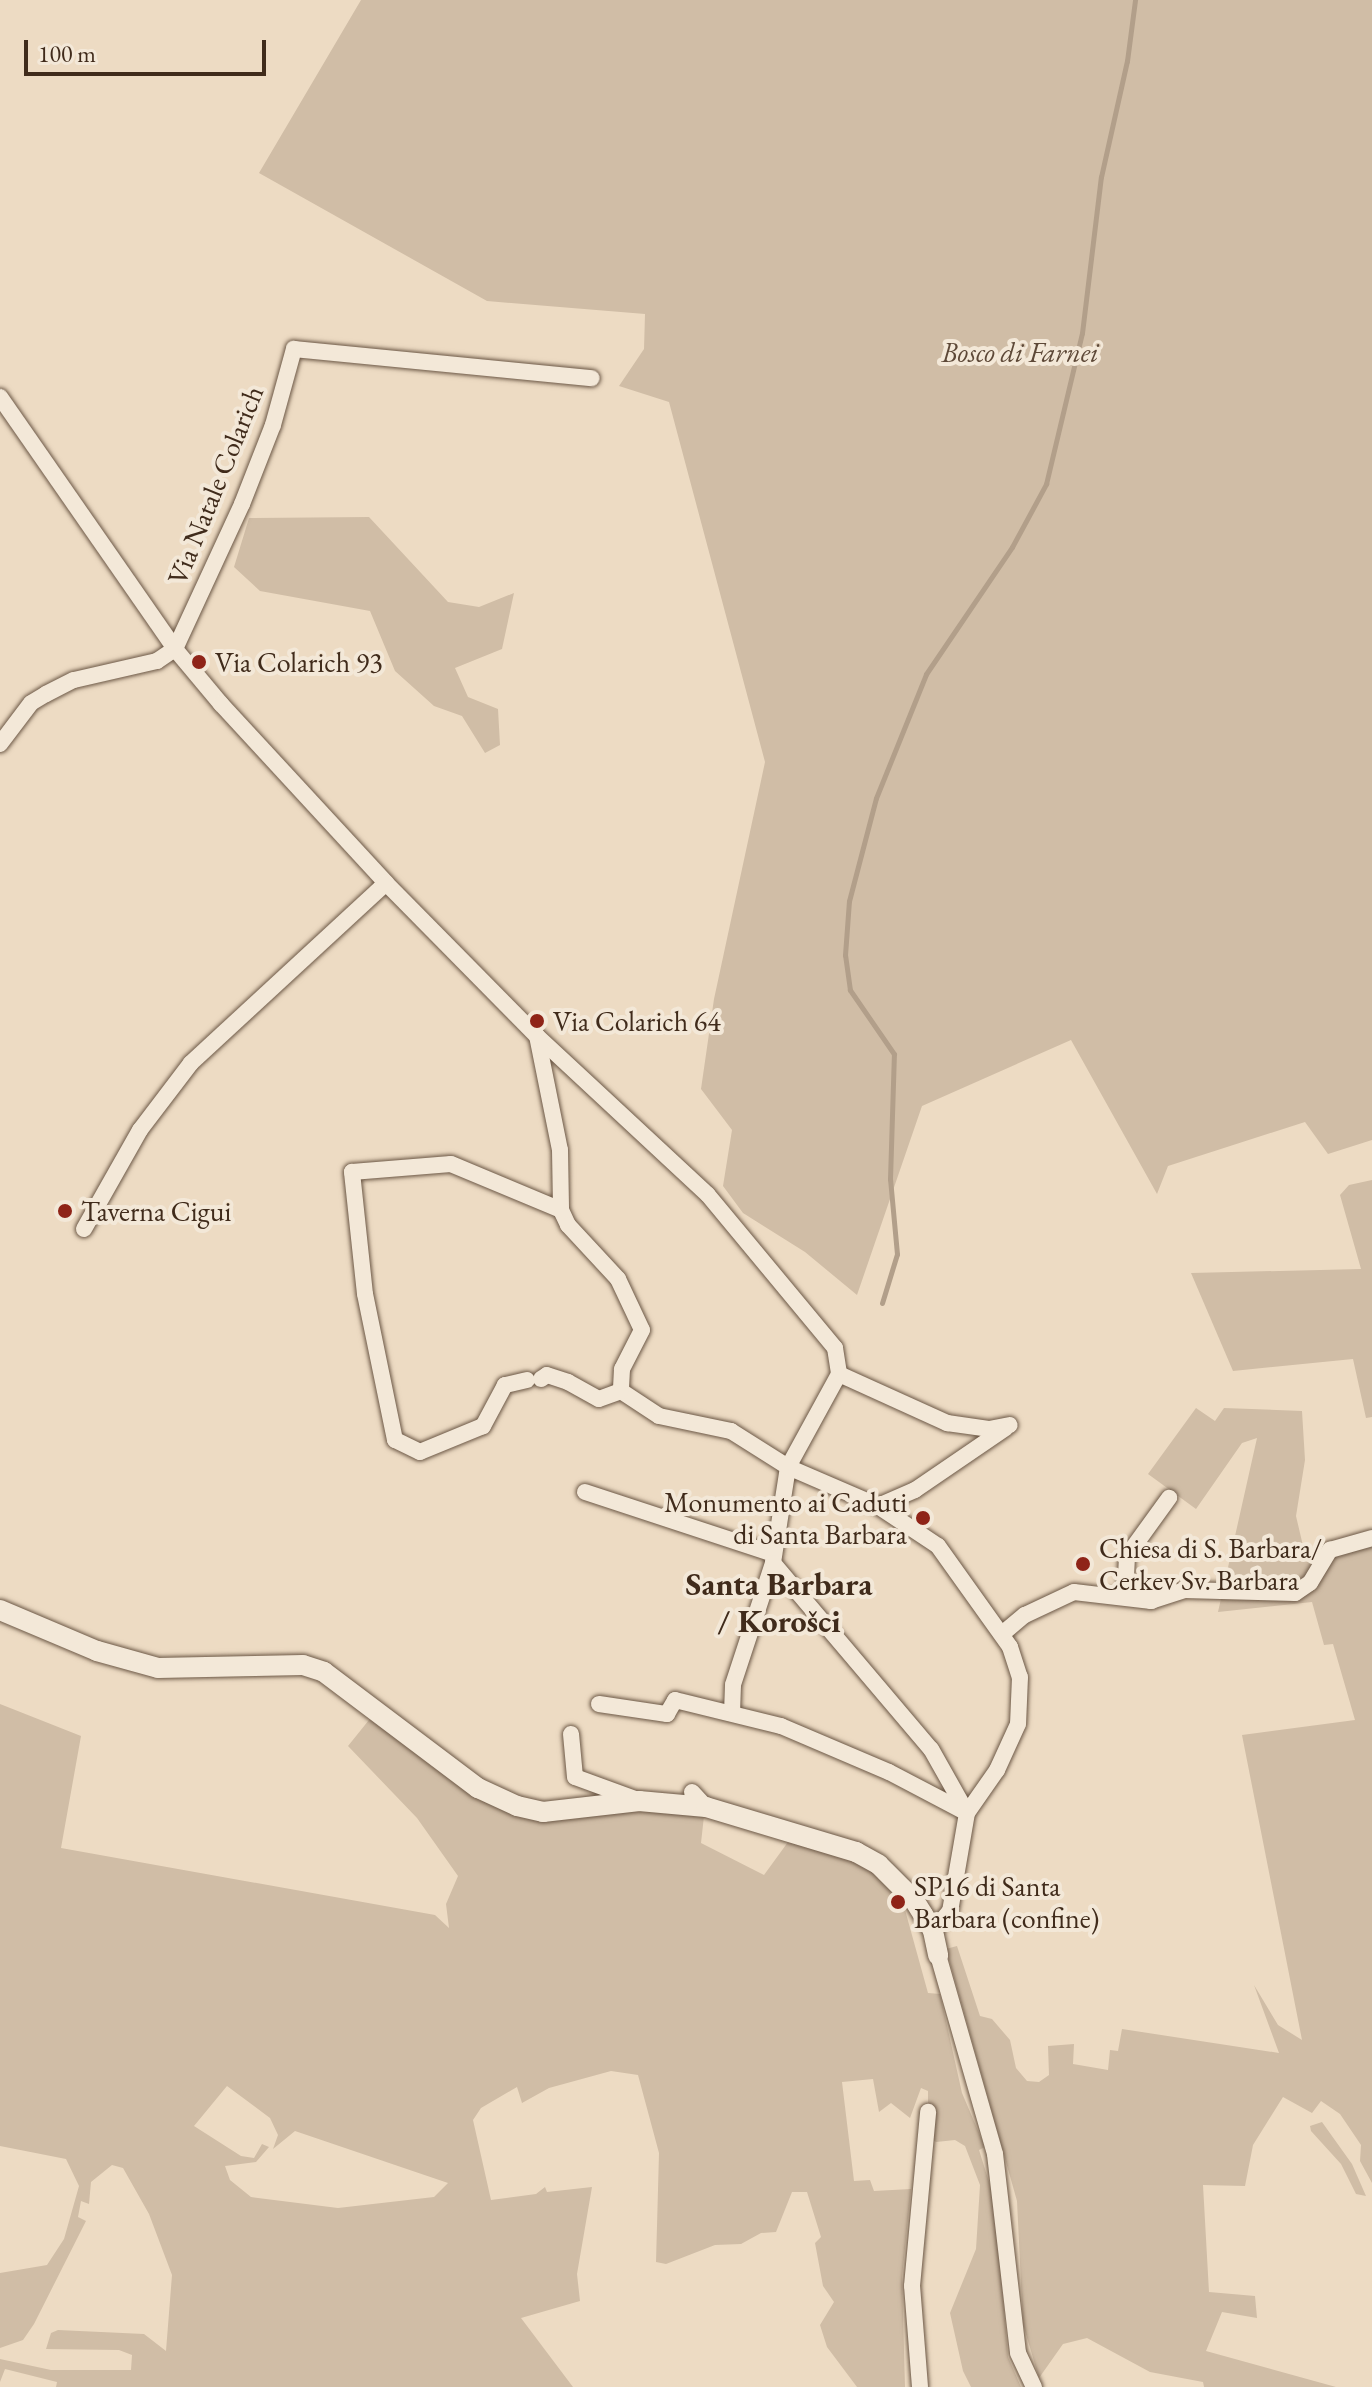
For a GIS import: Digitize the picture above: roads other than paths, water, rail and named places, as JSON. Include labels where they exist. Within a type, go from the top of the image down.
[{"type":"street","name":"Via Natale Colarich","points":[[175,649],[242,504],[273,425],[294,349],[592,378]]},
{"type":"street","name":"Via Natale Colarich","points":[[0,397],[175,649],[386,883],[537,1036],[708,1195],[760,1252],[835,1348],[839,1374]]},
{"type":"street","points":[[0,744],[31,703],[46,694],[74,680],[157,661],[175,649]]},
{"type":"street","points":[[84,1229],[173,1084],[386,883]]},
{"type":"street","points":[[537,1036],[560,1150],[561,1210],[568,1225],[618,1279],[638,1313],[642,1330],[622,1369],[621,1391]]},
{"type":"street","points":[[561,1210],[451,1164],[352,1172],[365,1294],[395,1440],[420,1452],[483,1426],[505,1385],[547,1375],[568,1382],[599,1399],[621,1391]]},
{"type":"street","points":[[732,1712],[733,1685],[774,1558],[788,1467],[839,1374],[947,1423],[989,1429],[1010,1425],[915,1490],[878,1506]]},
{"type":"street","points":[[621,1391],[659,1416],[731,1431],[788,1467],[878,1506],[938,1546],[1002,1634],[1020,1677],[1018,1724],[997,1770],[967,1813],[950,1911],[933,1931]]},
{"type":"street","points":[[585,1492],[774,1558],[931,1749],[967,1813]]},
{"type":"street","points":[[1125,1596],[1127,1556],[1169,1498]]},
{"type":"street","points":[[1002,1634],[1059,1596],[1125,1596],[1151,1601],[1184,1590],[1295,1593],[1310,1583],[1330,1550],[1372,1538]]},
{"type":"street","points":[[0,1610],[97,1651],[158,1668],[303,1665],[324,1672],[478,1788],[543,1812],[639,1801],[706,1807],[856,1852],[894,1878],[933,1931],[995,2154],[1018,2353],[1034,2387]]},
{"type":"street","points":[[599,1704],[667,1714],[675,1700],[781,1726],[889,1772],[967,1813]]},
{"type":"street","points":[[571,1734],[575,1777],[639,1801]]},
{"type":"street","points":[[692,1792],[706,1807]]},
{"type":"street","points":[[920,2387],[912,2286],[928,2112]]},
{"type":"waterway","points":[[882,1303],[897,1254],[890,1179],[894,1054],[850,990],[845,955],[849,901],[876,798],[926,674],[1012,547],[1046,484],[1082,333],[1101,177],[1127,61],[1135,0]]},
{"type":"place","name":"Via Colarich 93","points":[[199,662]]},
{"type":"place","name":"Via Colarich 64","points":[[537,1021]]},
{"type":"place","name":"Taverna Cigui","points":[[65,1211]]},
{"type":"place","name":"Monumento ai Caduti di Santa Barbara","points":[[923,1518]]},
{"type":"place","name":"Chiesa di S. Barbara/ Cerkev Sv. Barbara","points":[[1083,1564]]},
{"type":"place","name":"SP16 di Santa Barbara (confine)","points":[[898,1902]]},
{"type":"district","name":"Santa Barbara / Korošci","points":[[779,1604]]},
{"type":"park label","name":"Bosco di Farnei","points":[[1020,352]]}]
